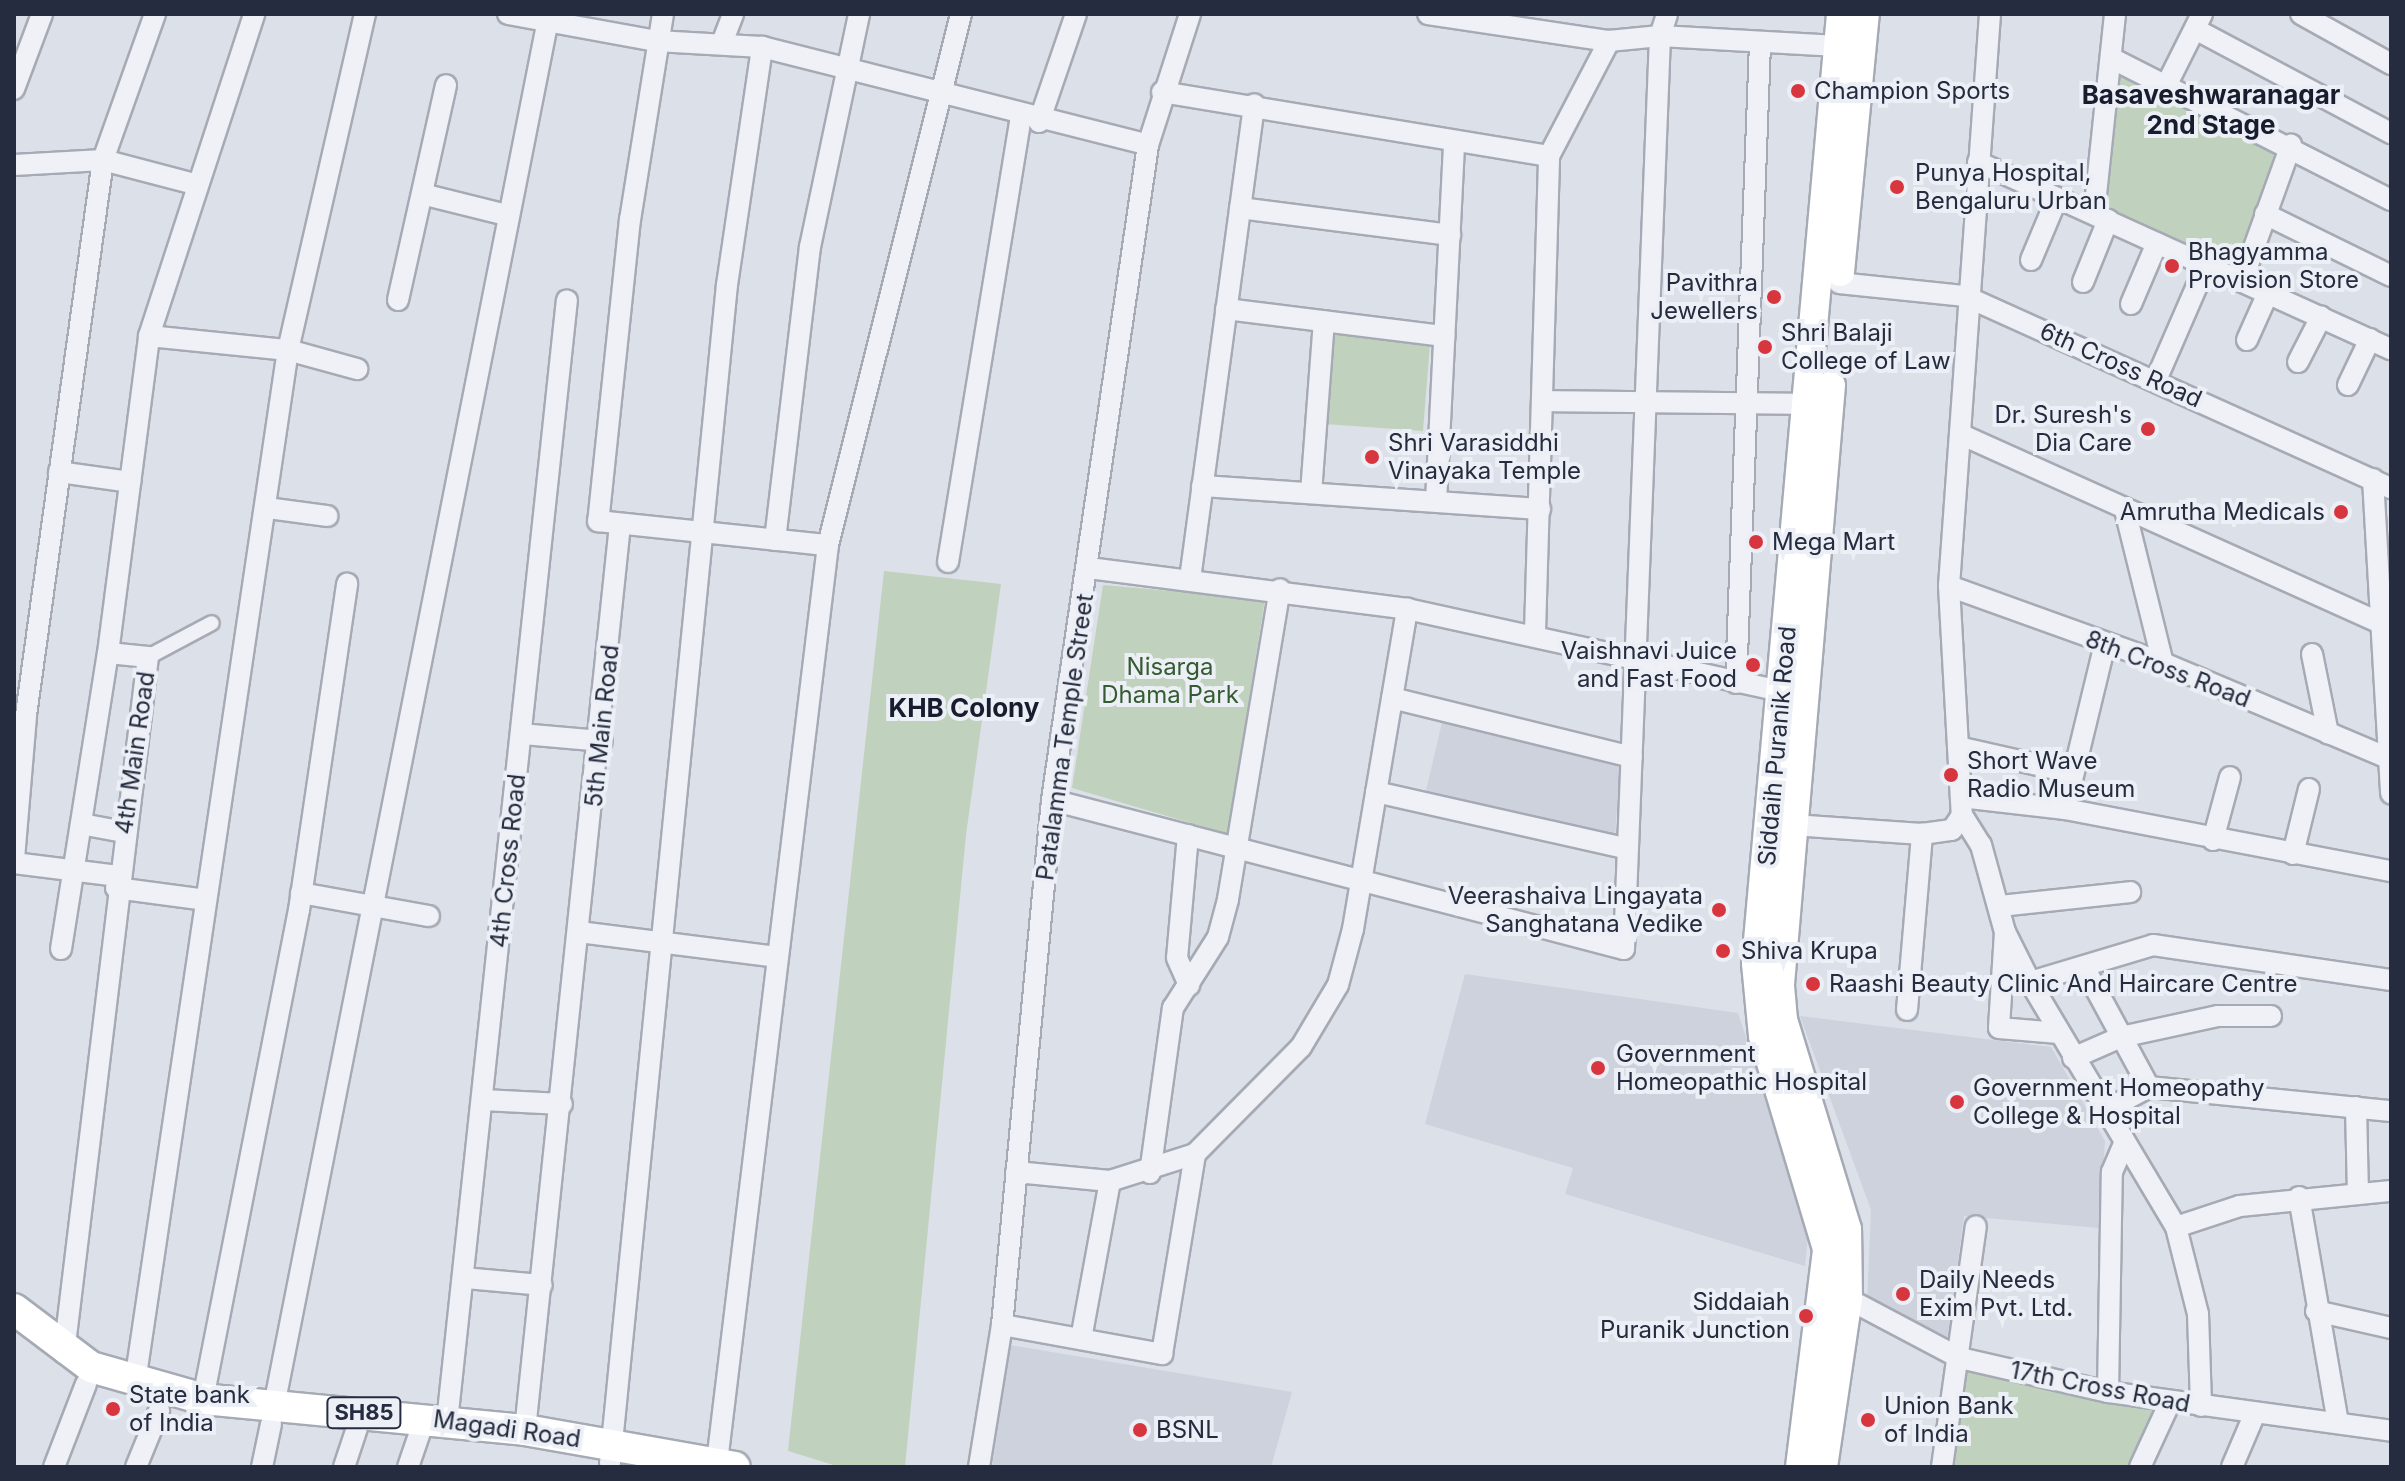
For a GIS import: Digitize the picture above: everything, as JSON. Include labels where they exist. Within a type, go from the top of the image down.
[{"type":"main road","name":"Siddaih Puranik Road","points":[[1823,1467],[1837,1293],[1839,1190],[1783,1020],[1793,825],[1792,694],[1810,404],[1841,14]]},
{"type":"main road","name":"Siddaih Puranik Road","points":[[1800,1467],[1837,1293],[1825,1230],[1756,993],[1839,283],[1865,14]]},
{"type":"main road","name":"Magadi Road","points":[[14,1309],[64,1353],[135,1382],[273,1415],[357,1428],[434,1427],[611,1454],[726,1464]]},
{"type":"main road","name":"Magadi Road","points":[[14,1335],[86,1384],[159,1411],[525,1430],[611,1454],[640,1467]]},
{"type":"street","points":[[14,89],[42,14]]},
{"type":"street","points":[[155,14],[103,160],[59,472],[20,713],[14,858],[206,900]]},
{"type":"street","name":"4th Main Road","points":[[64,1353],[117,882],[148,657],[108,653],[149,336],[254,14]]},
{"type":"street","points":[[135,1382],[206,900],[254,610],[288,350],[365,14]]},
{"type":"street","points":[[508,14],[548,17],[656,41],[762,47],[1030,120],[1148,145]]},
{"type":"street","points":[[663,14],[656,41],[598,521],[828,545]]},
{"type":"street","points":[[722,43],[733,14]]},
{"type":"street","points":[[775,540],[810,247],[844,69],[859,14]]},
{"type":"street","points":[[726,1464],[776,957],[828,545],[936,94],[961,14]]},
{"type":"street","points":[[948,562],[1030,120],[1076,14]]},
{"type":"street","name":"Patalamma Temple Street","points":[[979,1467],[1002,1325],[1052,800],[1089,568],[1148,145],[1162,92],[1190,14]]},
{"type":"street","points":[[1428,14],[1609,41],[1660,36],[1838,46]]},
{"type":"street","points":[[1052,800],[1624,949],[1660,36],[1667,14]]},
{"type":"street","points":[[1990,14],[1965,296],[1960,434],[1949,586],[1958,747],[1962,806],[1981,845],[2005,932],[1999,1028],[2059,1033]]},
{"type":"street","points":[[2083,282],[2101,217],[2115,14]]},
{"type":"street","points":[[2301,14],[2391,64]]},
{"type":"street","points":[[262,1467],[335,1120],[369,906],[548,17]]},
{"type":"street","points":[[2168,82],[2199,22],[2391,133]]},
{"type":"street","points":[[1535,632],[1549,156],[1609,41]]},
{"type":"street","points":[[1736,683],[1750,404],[1760,43]]},
{"type":"street","points":[[611,1454],[658,942],[727,285],[762,47]]},
{"type":"street","points":[[2111,58],[2168,82],[2391,200]]},
{"type":"street","points":[[398,300],[446,85]]},
{"type":"street","points":[[1162,92],[1254,104],[1454,142],[1549,156]]},
{"type":"street","points":[[1190,579],[1254,104]]},
{"type":"street","points":[[1436,501],[1454,142]]},
{"type":"street","points":[[2242,281],[2291,145]]},
{"type":"street","points":[[14,165],[103,160],[198,185]]},
{"type":"street","points":[[1978,162],[2391,349]]},
{"type":"street","points":[[422,194],[506,215]]},
{"type":"street","points":[[2031,260],[2057,198]]},
{"type":"street","points":[[1240,208],[1450,235]]},
{"type":"street","points":[[2265,214],[2391,276]]},
{"type":"street","points":[[2131,304],[2157,243]]},
{"type":"street","points":[[2156,380],[2206,265]]},
{"type":"street","name":"6th Cross Road","points":[[1839,283],[1965,296],[2382,483]]},
{"type":"street","points":[[2247,340],[2268,293]]},
{"type":"street","name":"4th Cross Road","points":[[408,1467],[434,1427],[465,1278],[567,300]]},
{"type":"street","points":[[1226,309],[1444,336]]},
{"type":"street","points":[[2298,362],[2321,317]]},
{"type":"street","points":[[1311,493],[1324,321]]},
{"type":"street","points":[[149,336],[288,350],[357,369]]},
{"type":"street","points":[[2348,385],[2370,339]]},
{"type":"street","points":[[1543,401],[1810,404]]},
{"type":"street","points":[[1960,434],[2382,624]]},
{"type":"street","points":[[59,472],[130,482]]},
{"type":"street","points":[[2382,483],[2385,757],[2391,793]]},
{"type":"street","points":[[1202,486],[1540,509]]},
{"type":"street","points":[[267,508],[327,516]]},
{"type":"street","points":[[2125,510],[2163,663]]},
{"type":"street","name":"5th Main Road","points":[[525,1430],[602,741],[620,524]]},
{"type":"street","points":[[1089,568],[1280,589],[1407,609],[1535,632],[1637,661],[1792,694]]},
{"type":"street","points":[[203,1399],[301,893],[347,584]]},
{"type":"street","name":"8th Cross Road","points":[[1949,586],[2163,663],[2385,757]]},
{"type":"street","points":[[1150,1173],[1168,1029],[1189,985],[1218,937],[1280,589]]},
{"type":"street","points":[[1016,1172],[1110,1181],[1150,1173],[1195,1154],[1301,1047],[1338,985],[1362,880],[1407,609]]},
{"type":"street","points":[[233,616],[254,610]]},
{"type":"street","points":[[148,657],[212,623]]},
{"type":"street","points":[[2065,809],[2105,644]]},
{"type":"street","points":[[61,949],[108,653]]},
{"type":"street","points":[[2312,654],[2328,733]]},
{"type":"street","points":[[1392,698],[1632,757]]},
{"type":"street","points":[[522,734],[602,741]]},
{"type":"street","points":[[1958,747],[2073,773]]},
{"type":"street","points":[[2213,840],[2230,777]]},
{"type":"street","points":[[2293,854],[2309,789]]},
{"type":"street","points":[[1376,792],[1628,849]]},
{"type":"street","points":[[1962,806],[2065,809],[2213,840],[2391,871]]},
{"type":"street","points":[[1793,825],[1922,834],[1952,830],[1962,806]]},
{"type":"street","points":[[81,824],[124,832]]},
{"type":"street","points":[[1907,1010],[1922,834]]},
{"type":"street","points":[[1188,835],[1177,958],[1189,985]]},
{"type":"street","points":[[2000,906],[2130,892]]},
{"type":"street","points":[[301,893],[429,916]]},
{"type":"street","points":[[579,932],[776,957]]},
{"type":"street","points":[[2005,932],[2073,1058],[2176,1227],[2198,1314],[2201,1406]]},
{"type":"street","points":[[2030,982],[2153,945],[2391,980]]},
{"type":"street","points":[[2084,967],[2149,1087]]},
{"type":"street","points":[[2073,1058],[2121,1037],[2218,1016],[2271,1016]]},
{"type":"street","points":[[2106,1110],[2149,1087],[2391,1111]]},
{"type":"street","points":[[483,1100],[562,1104]]},
{"type":"street","points":[[2356,1107],[2358,1194]]},
{"type":"street","points":[[2108,1392],[2112,1172],[2124,1144]]},
{"type":"street","points":[[1002,1325],[1162,1354],[1195,1154]]},
{"type":"street","points":[[1081,1339],[1110,1181]]},
{"type":"street","points":[[2176,1227],[2299,1197],[2391,1191]]},
{"type":"street","points":[[2299,1197],[2316,1311],[2338,1422]]},
{"type":"street","points":[[1942,1467],[1960,1358],[1976,1226]]},
{"type":"street","points":[[465,1278],[542,1285]]},
{"type":"street","name":"17th Cross Road","points":[[1837,1293],[1960,1358],[2108,1392],[2391,1431]]},
{"type":"street","points":[[2316,1311],[2391,1328]]},
{"type":"street","points":[[54,1467],[86,1384]]},
{"type":"street","points":[[2140,1467],[2170,1402]]},
{"type":"street","points":[[136,1467],[159,1411]]},
{"type":"street","points":[[2232,1467],[2255,1413]]},
{"type":"street","points":[[344,1467],[357,1428]]},
{"type":"shaded area","points":[[1443,718],[1620,761],[1615,839],[1424,799]]},
{"type":"shaded area","name":"Government Homeopathic Hospital","points":[[1465,974],[1738,1013],[1809,1227],[1805,1266],[1565,1194],[1573,1168],[1425,1124]]},
{"type":"shaded area","name":"Government Homeopathy College & Hospital","points":[[1800,1016],[2051,1047],[2105,1141],[2099,1228],[1964,1216],[1948,1337],[1867,1301],[1871,1210]]},
{"type":"shaded area","name":"BSNL","points":[[1010,1345],[1292,1392],[1271,1467],[992,1467]]},
{"type":"green space","points":[[2121,68],[2282,147],[2236,269],[2106,214]]},
{"type":"green space","points":[[1330,330],[1430,344],[1423,431],[1325,424]]},
{"type":"green space","points":[[884,571],[1001,584],[966,835],[905,1467],[840,1467],[788,1451]]},
{"type":"green space","name":"Nisarga Dhama Park","points":[[1103,585],[1265,599],[1228,834],[1072,788]]},
{"type":"green space","points":[[1967,1371],[2159,1412],[2131,1467],[1954,1467]]},
{"type":"place","name":"Champion Sports","points":[[1798,91]]},
{"type":"place","name":"Punya Hospital, Bengaluru Urban","points":[[1897,187]]},
{"type":"place","name":"Bhagyamma Provision Store","points":[[2172,266]]},
{"type":"place","name":"Pavithra Jewellers","points":[[1774,297]]},
{"type":"place","name":"Shri Balaji College of Law","points":[[1765,347]]},
{"type":"place","name":"Dr. Suresh's Dia Care","points":[[2148,429]]},
{"type":"place","name":"Shri Varasiddhi Vinayaka Temple","points":[[1372,457]]},
{"type":"place","name":"Amrutha Medicals","points":[[2341,512]]},
{"type":"place","name":"Mega Mart","points":[[1756,542]]},
{"type":"place","name":"Vaishnavi Juice and Fast Food","points":[[1753,665]]},
{"type":"place","name":"Short Wave Radio Museum","points":[[1951,775]]},
{"type":"place","name":"Veerashaiva Lingayata Sanghatana Vedike","points":[[1719,910]]},
{"type":"place","name":"Shiva Krupa","points":[[1723,951]]},
{"type":"place","name":"Raashi Beauty Clinic And Haircare Centre","points":[[1813,984]]},
{"type":"place","name":"Government Homeopathic Hospital","points":[[1598,1068]]},
{"type":"place","name":"Government Homeopathy College & Hospital","points":[[1957,1102]]},
{"type":"place","name":"Daily Needs Exim Pvt. Ltd.","points":[[1903,1294]]},
{"type":"place","name":"Siddaiah Puranik Junction","points":[[1806,1316]]},
{"type":"place","name":"State bank of India","points":[[113,1409]]},
{"type":"place","name":"Union Bank of India","points":[[1868,1420]]},
{"type":"place","name":"BSNL","points":[[1140,1430]]},
{"type":"district","name":"Basaveshwaranagar 2nd Stage","points":[[2211,110]]},
{"type":"district","name":"KHB Colony","points":[[964,708]]}]
